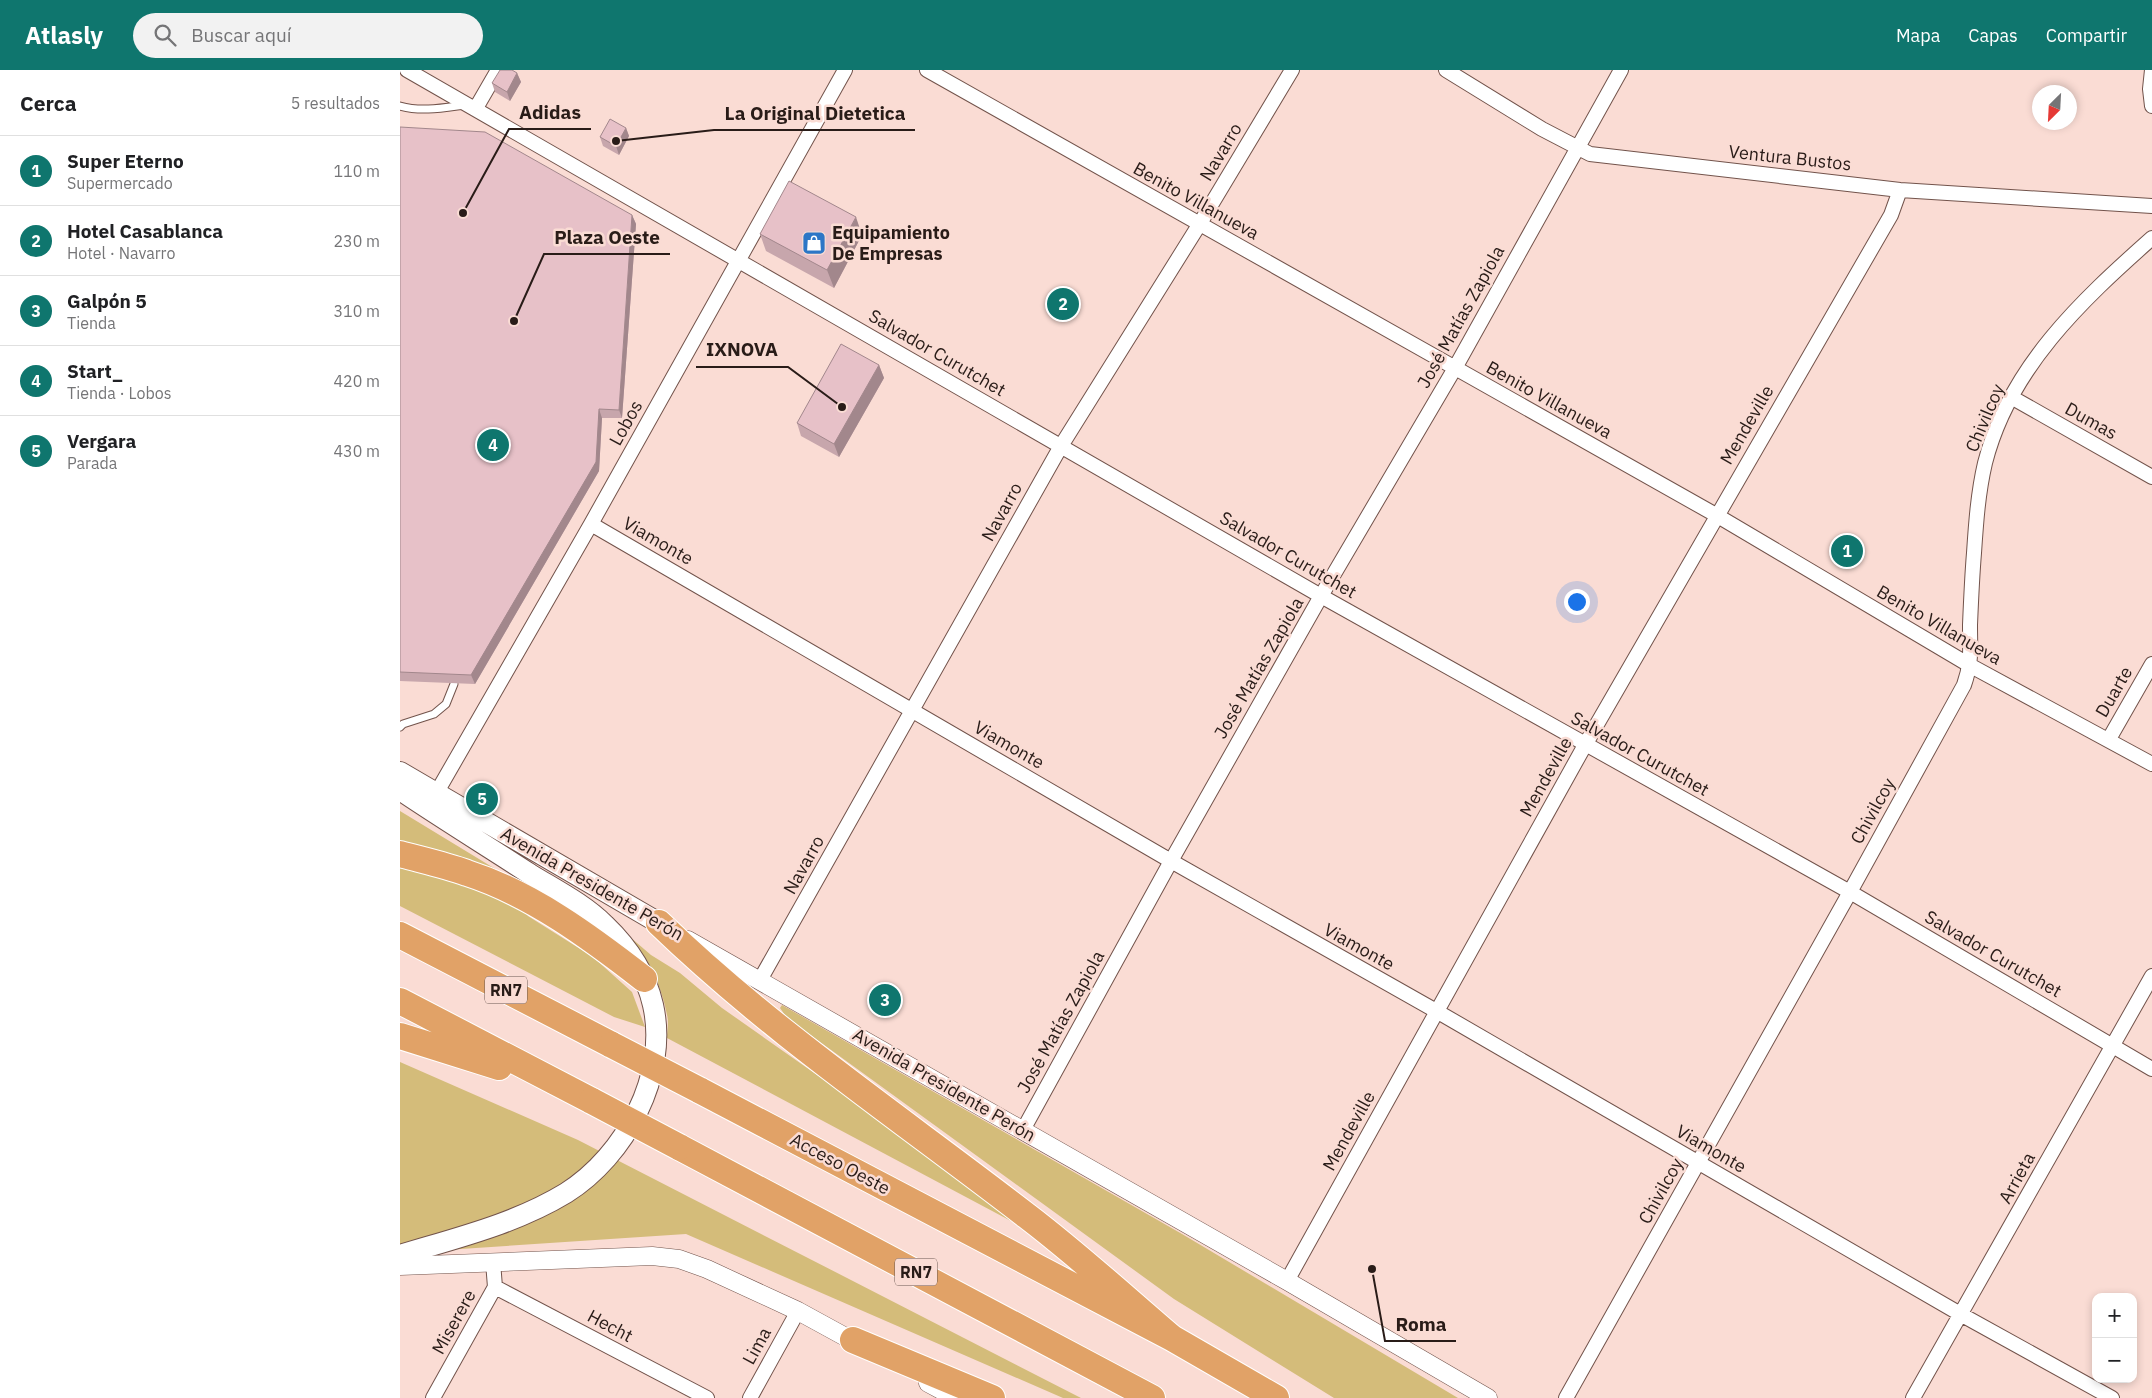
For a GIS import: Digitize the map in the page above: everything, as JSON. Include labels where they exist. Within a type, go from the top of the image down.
[{"type":"highway","points":[[400,854],[468,873],[513,893],[587,936],[644,979]]},
{"type":"highway","points":[[660,924],[708,970],[768,1019],[1029,1217],[1172,1338]]},
{"type":"highway","name":"Acceso Oeste","points":[[400,936],[699,1090],[1172,1338],[1276,1398]]},
{"type":"highway","name":"RN7","points":[[400,1001],[1152,1398]]},
{"type":"highway","points":[[400,1036],[561,1086]]},
{"type":"highway","points":[[853,1340],[992,1398]]},
{"type":"main road","name":"Avenida Presidente Perón","points":[[400,772],[660,924]]},
{"type":"main road","points":[[400,790],[590,911],[624,946],[644,979],[653,1005],[656,1024],[655,1050],[645,1094],[631,1121],[604,1161],[587,1177],[567,1192],[532,1211],[498,1224],[400,1255]]},
{"type":"street","name":"Salvador Curutchet","points":[[407,70],[1322,596],[1850,892],[2152,1069]]},
{"type":"street","points":[[472,106],[498,70]]},
{"type":"street","name":"Lobos","points":[[437,792],[591,524],[845,70]]},
{"type":"street","name":"Benito Villanueva","points":[[927,70],[1716,515],[1970,666],[2109,739],[2152,764]]},
{"type":"street","name":"Navarro","points":[[760,980],[1061,446],[1199,225],[1292,70]]},
{"type":"street","name":"Ventura Bustos","points":[[1446,70],[1542,129],[1590,154],[1900,190],[2152,206]]},
{"type":"street","name":"José Matías Zapiola","points":[[1023,1130],[1171,861],[1455,368],[1621,70]]},
{"type":"street","points":[[2152,70],[2150,89],[2152,106]]},
{"type":"street","name":"Mendeville","points":[[1287,1281],[1585,745],[1891,214],[1900,190]]},
{"type":"street","name":"Chivilcoy","points":[[1566,1398],[1964,685],[1970,666],[1972,576],[1978,498],[1995,433],[2011,397],[2034,360],[2082,302],[2152,238]]},
{"type":"street","name":"Dumas","points":[[2011,397],[2152,477]]},
{"type":"street","name":"Viamonte","points":[[591,524],[1171,861],[2112,1398]]},
{"type":"street","name":"Duarte","points":[[2109,739],[2152,664]]},
{"type":"street","name":"Avenida Presidente Perón","points":[[660,924],[1287,1281],[1488,1398]]},
{"type":"street","name":"Arrieta","points":[[1914,1398],[2152,976]]},
{"type":"street","points":[[400,1266],[652,1256],[679,1259],[707,1269],[798,1311],[956,1398]]},
{"type":"street","name":"Miserere","points":[[433,1398],[495,1287],[493,1262]]},
{"type":"street","name":"Hecht","points":[[495,1287],[707,1398]]},
{"type":"street","name":"Lima","points":[[750,1398],[798,1311]]},
{"type":"lane","points":[[400,106],[411,109],[430,110],[472,106]]},
{"type":"lane","points":[[400,727],[403,724],[434,714],[440,710],[446,704],[454,684]]},
{"type":"shaded area","points":[[400,811],[502,873],[528,916],[593,957],[632,992],[645,1027],[614,1017],[400,906]]},
{"type":"shaded area","points":[[630,937],[651,955],[680,973],[722,1008],[958,1174],[1024,1228],[667,1038],[668,1018],[658,984],[643,954]]},
{"type":"shaded area","points":[[782,1005],[1182,1234],[1458,1398],[1334,1398],[1174,1299],[787,1018],[780,1008]]},
{"type":"shaded area","points":[[400,1062],[578,1140],[1081,1398],[1063,1398],[686,1234],[400,1253]]},
{"type":"building","points":[[500,70],[512,70],[517,73],[507,92],[492,83]]},
{"type":"building","points":[[610,119],[626,128],[616,146],[600,137]]},
{"type":"building","points":[[400,127],[485,132],[632,215],[619,410],[599,409],[596,462],[471,675],[400,672]]},
{"type":"building","name":"Equipamiento De Empresas","points":[[789,181],[856,217],[827,270],[760,234]]},
{"type":"building","points":[[841,344],[879,365],[834,444],[797,423]]},
{"type":"place","name":"La Original Dietetica","points":[[616,141]]},
{"type":"place","name":"Adidas","points":[[463,213]]},
{"type":"place","name":"Equipamiento De Empresas","points":[[814,243]]},
{"type":"place","name":"Hotel Casablanca","points":[[1063,304]]},
{"type":"place","name":"Plaza Oeste","points":[[514,321]]},
{"type":"place","name":"IXNOVA","points":[[842,407]]},
{"type":"place","name":"Start_","points":[[493,445]]},
{"type":"place","name":"Super Eterno","points":[[1847,551]]},
{"type":"place","name":"Vergara","points":[[482,799]]},
{"type":"place","name":"Galpón 5","points":[[885,1000]]},
{"type":"place","name":"Roma","points":[[1372,1269]]}]
